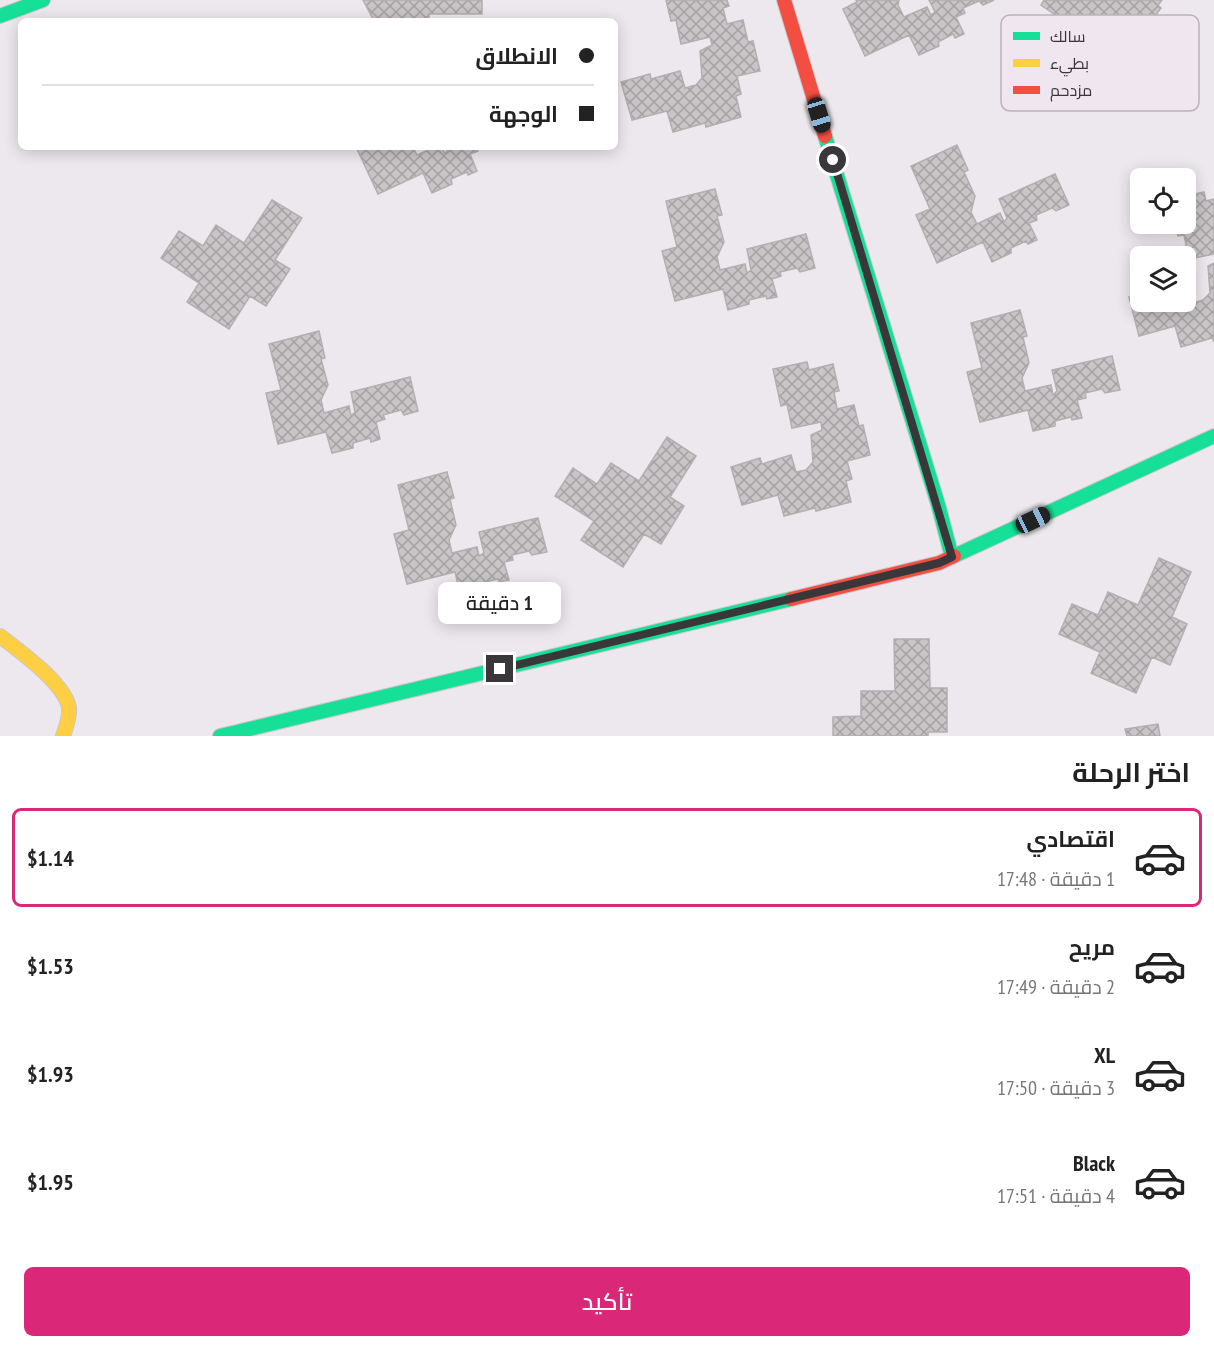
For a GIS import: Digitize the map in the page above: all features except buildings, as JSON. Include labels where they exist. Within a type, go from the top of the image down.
[{"type":"street","points":[[0,16],[42,0]]},
{"type":"street","points":[[784,0],[952,557]]},
{"type":"street","points":[[220,736],[939,563],[1214,436]]},
{"type":"street","points":[[0,636],[62,690],[68,704],[69,716],[63,736]]},
{"type":"traffic: fast","points":[[0,16],[43,0]]},
{"type":"traffic: fast","points":[[825,136],[938,504],[952,557]]},
{"type":"traffic: fast","points":[[954,556],[1214,436]]},
{"type":"traffic: fast","points":[[220,736],[791,599]]},
{"type":"traffic: slow","points":[[0,636],[40,668],[66,698],[69,715],[63,736]]},
{"type":"traffic: jam","points":[[784,0],[825,136]]},
{"type":"traffic: jam","points":[[791,599],[939,563],[954,556]]},
{"type":"route","points":[[500,669],[939,563],[952,557],[938,504],[833,160]]}]
